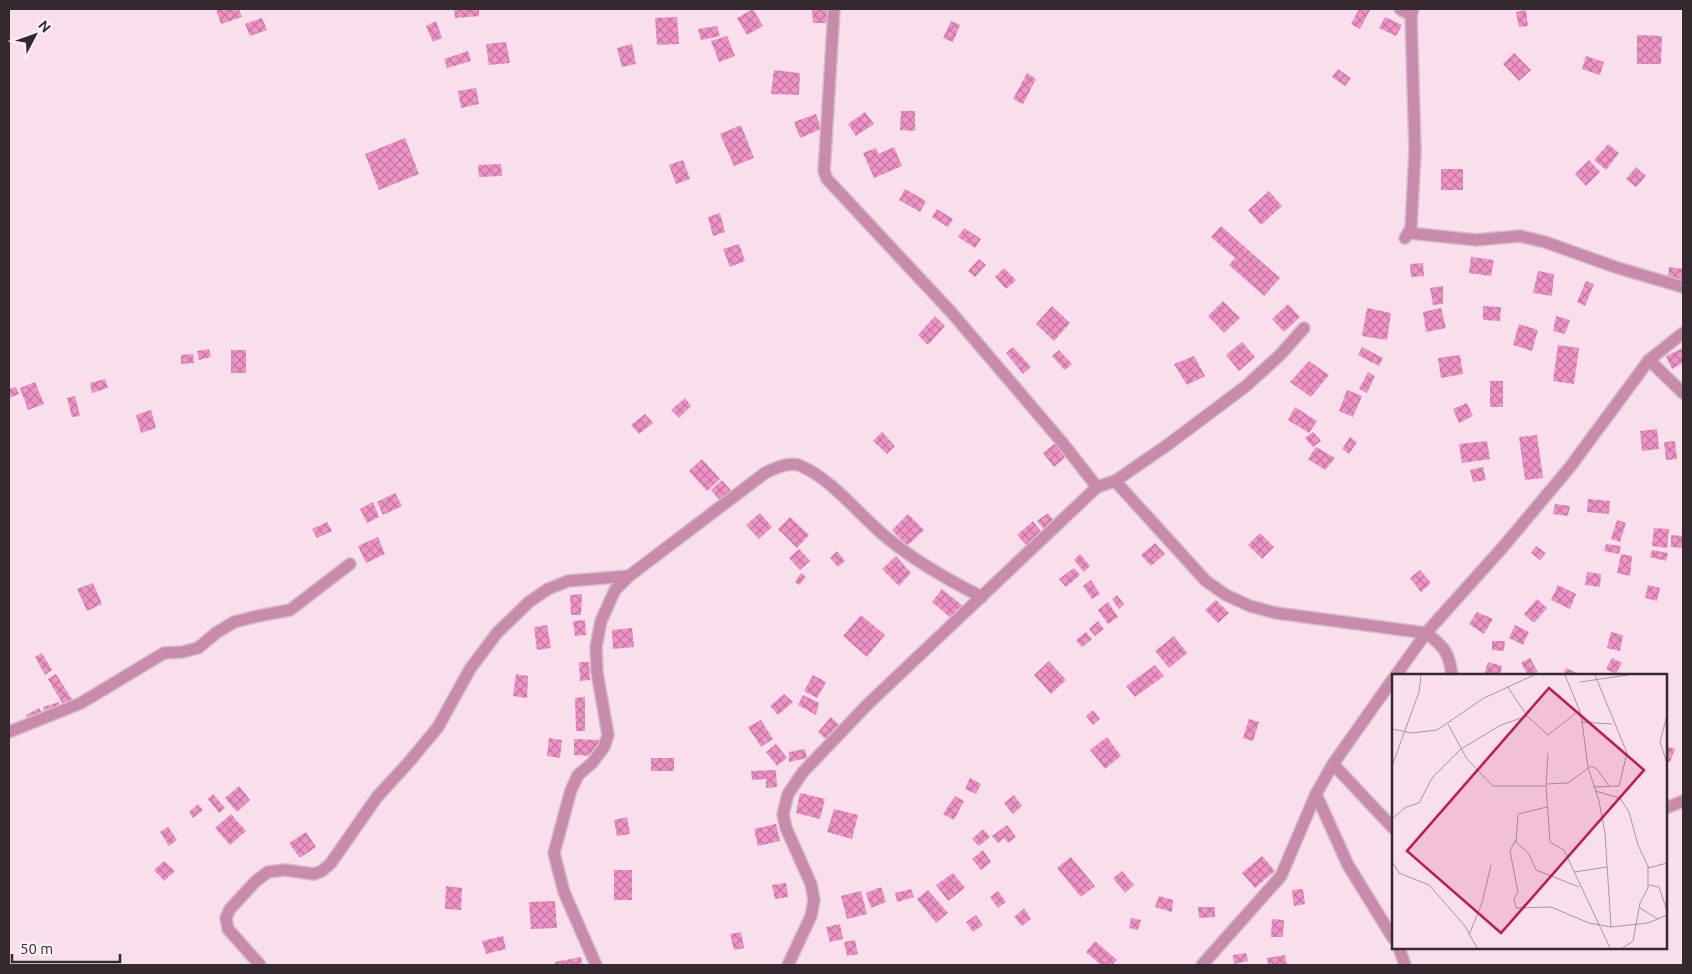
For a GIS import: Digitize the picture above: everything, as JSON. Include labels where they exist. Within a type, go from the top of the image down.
[{"type":"street","points":[[834,9],[824,171],[827,179],[950,312],[1061,441],[1097,487]]},
{"type":"street","points":[[1400,9],[1412,12],[1415,151],[1412,228],[1407,236],[1476,240],[1520,236],[1545,242],[1618,268],[1683,287]]},
{"type":"street","points":[[788,965],[811,916],[814,900],[810,884],[786,828],[783,814],[788,794],[803,772],[868,704],[1097,487],[1115,481],[1166,446],[1246,386],[1280,355],[1304,328]]},
{"type":"street","points":[[1397,674],[1426,633],[1504,547],[1570,467],[1649,360],[1683,333]]},
{"type":"street","points":[[1649,360],[1683,394]]},
{"type":"street","points":[[596,965],[564,892],[554,853],[571,790],[578,775],[592,763],[604,747],[608,735],[597,672],[596,647],[601,621],[615,590],[629,576],[765,473],[790,465],[800,466],[826,482],[913,559],[942,577],[982,597]]},
{"type":"street","points":[[1115,481],[1206,581],[1226,595],[1250,606],[1276,613],[1426,633],[1441,644],[1449,656],[1452,674]]},
{"type":"street","points":[[9,732],[81,703],[164,652],[182,652],[198,648],[216,633],[234,622],[290,610],[350,564]]},
{"type":"street","points":[[260,965],[228,929],[226,918],[230,908],[256,881],[268,872],[285,870],[314,874],[322,871],[331,863],[377,797],[438,727],[476,662],[497,633],[529,602],[548,589],[568,581],[629,576]]},
{"type":"street","points":[[1202,965],[1281,876],[1316,794],[1333,764],[1392,680]]},
{"type":"street","points":[[1333,764],[1392,827]]},
{"type":"street","points":[[1316,794],[1348,865],[1392,936]]},
{"type":"street","points":[[1667,808],[1683,801]]},
{"type":"street","points":[[1399,949],[1405,965]]},
{"type":"building","points":[[216,9],[239,9],[242,17],[221,24]]},
{"type":"building","points":[[454,9],[479,9],[479,16],[455,18]]},
{"type":"building","points":[[753,9],[763,26],[747,35],[737,18]]},
{"type":"building","points":[[812,9],[832,9],[832,23],[813,23]]},
{"type":"building","points":[[1359,9],[1370,10],[1360,29],[1351,24]]},
{"type":"building","points":[[1526,10],[1528,26],[1519,27],[1516,12]]},
{"type":"building","points":[[677,17],[679,44],[657,45],[655,18]]},
{"type":"building","points":[[1385,17],[1402,25],[1396,36],[1379,28]]},
{"type":"building","points":[[262,18],[267,30],[250,36],[245,24]]},
{"type":"building","points":[[436,21],[442,38],[433,42],[426,26]]},
{"type":"building","points":[[951,21],[960,25],[953,42],[943,38]]},
{"type":"building","points":[[717,26],[720,36],[701,40],[698,29]]},
{"type":"building","points":[[1637,35],[1662,36],[1661,64],[1637,64]]},
{"type":"building","points":[[727,36],[735,56],[719,62],[711,41]]},
{"type":"building","points":[[506,42],[510,63],[489,65],[486,44]]},
{"type":"building","points":[[632,44],[636,64],[622,67],[617,48]]},
{"type":"building","points":[[468,51],[471,61],[447,68],[444,59]]},
{"type":"building","points":[[1514,53],[1531,70],[1519,81],[1503,64]]},
{"type":"building","points":[[1586,56],[1604,62],[1600,75],[1582,69]]},
{"type":"building","points":[[1338,69],[1351,78],[1345,86],[1332,77]]},
{"type":"building","points":[[774,70],[800,73],[799,95],[771,94]]},
{"type":"building","points":[[1027,73],[1036,79],[1023,104],[1013,99]]},
{"type":"building","points":[[476,88],[479,104],[461,108],[458,91]]},
{"type":"building","points":[[901,111],[915,111],[915,131],[900,130]]},
{"type":"building","points":[[865,112],[874,124],[856,136],[848,124]]},
{"type":"building","points":[[816,114],[821,129],[800,138],[794,122]]},
{"type":"building","points":[[741,125],[754,158],[734,166],[720,134]]},
{"type":"building","points":[[405,138],[419,174],[379,190],[365,154]]},
{"type":"building","points":[[1608,144],[1619,153],[1606,170],[1594,160]]},
{"type":"building","points":[[894,147],[902,166],[874,178],[863,153],[876,148],[878,154]]},
{"type":"building","points":[[683,160],[690,179],[676,184],[669,165]]},
{"type":"building","points":[[1589,160],[1600,172],[1586,186],[1575,174]]},
{"type":"building","points":[[501,164],[502,176],[479,177],[478,165]]},
{"type":"building","points":[[1636,167],[1646,176],[1636,187],[1626,179]]},
{"type":"building","points":[[1441,169],[1463,169],[1463,190],[1441,190]]},
{"type":"building","points":[[905,189],[926,201],[920,212],[899,200]]},
{"type":"building","points":[[1269,191],[1282,206],[1261,225],[1248,210]]},
{"type":"building","points":[[937,209],[953,219],[948,227],[932,217]]},
{"type":"building","points":[[720,213],[725,232],[713,236],[708,217]]},
{"type":"building","points":[[1221,226],[1280,278],[1264,296],[1229,265],[1235,258],[1211,237]]},
{"type":"building","points":[[964,228],[981,239],[975,248],[958,237]]},
{"type":"building","points":[[739,244],[745,261],[730,267],[723,249]]},
{"type":"building","points":[[1471,257],[1494,260],[1491,276],[1469,273]]},
{"type":"building","points":[[979,259],[986,265],[975,277],[968,271]]},
{"type":"building","points":[[1423,263],[1424,276],[1411,277],[1410,264]]},
{"type":"building","points":[[1669,267],[1683,269],[1683,280],[1668,278]]},
{"type":"building","points":[[1004,268],[1016,280],[1006,289],[995,277]]},
{"type":"building","points":[[1538,271],[1554,274],[1552,296],[1533,293]]},
{"type":"building","points":[[1586,281],[1594,284],[1585,306],[1577,302]]},
{"type":"building","points":[[1443,286],[1443,304],[1433,305],[1430,288]]},
{"type":"building","points":[[1223,301],[1240,318],[1224,333],[1208,316]]},
{"type":"building","points":[[1288,304],[1300,317],[1284,332],[1272,319]]},
{"type":"building","points":[[1052,306],[1070,323],[1054,341],[1036,324]]},
{"type":"building","points":[[1483,306],[1501,307],[1500,321],[1483,320]]},
{"type":"building","points":[[1367,308],[1391,313],[1387,340],[1362,336]]},
{"type":"building","points":[[1441,308],[1446,328],[1426,332],[1423,312]]},
{"type":"building","points":[[935,316],[945,326],[928,345],[918,335]]},
{"type":"building","points":[[1556,316],[1570,320],[1565,334],[1553,331]]},
{"type":"building","points":[[1519,324],[1538,330],[1532,351],[1513,345]]},
{"type":"building","points":[[1242,342],[1255,357],[1239,371],[1226,355]]},
{"type":"building","points":[[1558,345],[1579,348],[1574,384],[1553,381]]},
{"type":"building","points":[[1013,347],[1031,367],[1023,374],[1006,353]]},
{"type":"building","points":[[1362,347],[1383,358],[1379,366],[1358,355]]},
{"type":"building","points":[[1683,348],[1683,363],[1672,369],[1666,356]]},
{"type":"building","points":[[209,349],[211,357],[199,360],[197,351]]},
{"type":"building","points":[[231,350],[246,350],[246,373],[231,373]]},
{"type":"building","points":[[1059,350],[1072,364],[1065,370],[1052,356]]},
{"type":"building","points":[[193,354],[194,363],[181,364],[181,355]]},
{"type":"building","points":[[1460,355],[1463,374],[1441,378],[1438,358]]},
{"type":"building","points":[[1194,356],[1205,376],[1187,385],[1174,364]]},
{"type":"building","points":[[1309,361],[1329,375],[1311,397],[1290,382]]},
{"type":"building","points":[[1368,372],[1375,376],[1367,393],[1359,389]]},
{"type":"building","points":[[105,379],[108,388],[92,393],[90,383]]},
{"type":"building","points":[[1490,381],[1503,381],[1503,407],[1490,407]]},
{"type":"building","points":[[35,382],[44,404],[28,410],[20,388]]},
{"type":"building","points":[[16,387],[19,394],[9,398],[9,389]]},
{"type":"building","points":[[1347,390],[1362,396],[1353,417],[1339,411]]},
{"type":"building","points":[[75,396],[80,416],[72,417],[67,398]]},
{"type":"building","points":[[685,398],[691,406],[679,418],[671,410]]},
{"type":"building","points":[[1467,403],[1473,416],[1459,423],[1453,409]]},
{"type":"building","points":[[1295,407],[1317,421],[1309,433],[1288,420]]},
{"type":"building","points":[[151,410],[156,428],[141,433],[136,415]]},
{"type":"building","points":[[645,414],[653,423],[639,434],[631,425]]},
{"type":"building","points":[[1657,429],[1659,449],[1642,451],[1640,431]]},
{"type":"building","points":[[882,432],[895,446],[887,454],[873,441]]},
{"type":"building","points":[[1313,432],[1321,441],[1313,447],[1305,438]]},
{"type":"building","points":[[1537,435],[1543,478],[1525,480],[1519,437]]},
{"type":"building","points":[[1350,437],[1357,442],[1349,454],[1342,449]]},
{"type":"building","points":[[1487,441],[1490,459],[1462,463],[1459,444]]},
{"type":"building","points":[[1675,441],[1677,459],[1666,460],[1664,442]]},
{"type":"building","points":[[1055,443],[1066,457],[1054,467],[1043,453]]},
{"type":"building","points":[[1316,447],[1335,458],[1325,470],[1308,459]]},
{"type":"building","points":[[702,459],[720,479],[707,491],[689,471]]},
{"type":"building","points":[[1483,467],[1486,480],[1473,482],[1470,470]]},
{"type":"building","points":[[722,480],[734,494],[723,504],[711,490]]},
{"type":"building","points":[[395,493],[402,506],[383,515],[377,502]]},
{"type":"building","points":[[1588,499],[1610,501],[1609,514],[1587,512]]},
{"type":"building","points":[[373,502],[379,517],[367,523],[360,509]]},
{"type":"building","points":[[1555,504],[1570,506],[1568,516],[1553,514]]},
{"type":"building","points":[[760,513],[772,527],[759,539],[746,525]]},
{"type":"building","points":[[1048,513],[1054,521],[1044,529],[1037,521]]},
{"type":"building","points":[[908,514],[924,530],[907,546],[892,530]]},
{"type":"building","points":[[790,517],[809,535],[797,548],[778,529]]},
{"type":"building","points":[[1617,520],[1626,523],[1620,542],[1611,539]]},
{"type":"building","points":[[1033,521],[1041,532],[1026,545],[1017,535]]},
{"type":"building","points":[[327,522],[332,531],[317,538],[312,529]]},
{"type":"building","points":[[1654,528],[1669,529],[1667,548],[1652,546]]},
{"type":"building","points":[[1260,533],[1274,547],[1262,559],[1248,545]]},
{"type":"building","points":[[1671,535],[1683,536],[1683,548],[1671,547]]},
{"type":"building","points":[[378,537],[385,554],[366,563],[358,546]]},
{"type":"building","points":[[1155,543],[1165,554],[1151,566],[1141,555]]},
{"type":"building","points":[[1606,544],[1621,546],[1619,554],[1604,551]]},
{"type":"building","points":[[1536,546],[1546,553],[1540,560],[1531,553]]},
{"type":"building","points":[[799,549],[810,561],[800,570],[789,558]]},
{"type":"building","points":[[1652,550],[1668,553],[1666,561],[1650,557]]},
{"type":"building","points":[[837,551],[845,561],[838,567],[830,558]]},
{"type":"building","points":[[1080,554],[1090,566],[1084,572],[1074,560]]},
{"type":"building","points":[[1621,554],[1632,556],[1630,576],[1617,573]]},
{"type":"building","points":[[896,556],[911,573],[899,586],[882,569]]},
{"type":"building","points":[[1074,568],[1080,575],[1066,587],[1059,579]]},
{"type":"building","points":[[1420,570],[1431,583],[1421,592],[1410,578]]},
{"type":"building","points":[[1587,572],[1601,574],[1600,587],[1585,585]]},
{"type":"building","points":[[801,573],[806,577],[799,585],[795,582]]},
{"type":"building","points":[[1091,580],[1100,594],[1092,599],[1083,586]]},
{"type":"building","points":[[93,583],[102,604],[87,611],[77,589]]},
{"type":"building","points":[[1558,585],[1576,594],[1570,609],[1551,600]]},
{"type":"building","points":[[1648,585],[1660,588],[1657,601],[1645,598]]},
{"type":"building","points":[[942,589],[963,606],[952,619],[932,602]]},
{"type":"building","points":[[582,594],[581,615],[571,615],[570,595]]},
{"type":"building","points":[[1117,595],[1124,604],[1119,609],[1112,599]]},
{"type":"building","points":[[1537,599],[1547,608],[1534,623],[1524,614]]},
{"type":"building","points":[[1216,600],[1229,613],[1218,623],[1205,610]]},
{"type":"building","points":[[1108,602],[1118,617],[1108,624],[1098,610]]},
{"type":"building","points":[[1477,612],[1493,619],[1484,634],[1469,624]]},
{"type":"building","points":[[861,615],[885,635],[867,657],[843,636]]},
{"type":"building","points":[[585,620],[586,635],[575,636],[573,621]]},
{"type":"building","points":[[1098,621],[1104,629],[1095,636],[1089,629]]},
{"type":"building","points":[[547,625],[551,648],[537,650],[534,627]]},
{"type":"building","points":[[1515,625],[1529,632],[1523,645],[1509,638]]},
{"type":"building","points":[[632,628],[634,647],[613,649],[612,630]]},
{"type":"building","points":[[1086,632],[1092,639],[1082,647],[1076,640]]},
{"type":"building","points":[[1611,632],[1623,635],[1620,651],[1607,648]]},
{"type":"building","points":[[1174,636],[1187,653],[1169,668],[1155,651]]},
{"type":"building","points":[[1492,641],[1505,641],[1504,651],[1492,650]]},
{"type":"building","points":[[42,653],[52,670],[45,675],[35,657]]},
{"type":"building","points":[[1530,658],[1538,672],[1527,674],[1521,663]]},
{"type":"building","points":[[1612,658],[1622,663],[1616,674],[1606,669]]},
{"type":"building","points":[[1049,661],[1066,680],[1051,694],[1034,675]]},
{"type":"building","points":[[579,662],[589,662],[590,680],[580,681]]},
{"type":"building","points":[[1488,662],[1502,666],[1500,674],[1484,674]]},
{"type":"building","points":[[1155,665],[1164,676],[1135,697],[1126,686]]},
{"type":"building","points":[[1566,668],[1579,674],[1563,674]]},
{"type":"building","points":[[56,674],[73,701],[64,706],[48,679]]},
{"type":"building","points":[[516,674],[528,676],[527,698],[513,696]]},
{"type":"building","points":[[813,675],[826,682],[817,698],[804,691]]},
{"type":"building","points":[[784,694],[793,702],[778,715],[770,706]]},
{"type":"building","points":[[803,695],[819,703],[816,715],[798,705]]},
{"type":"building","points":[[585,697],[585,731],[576,731],[575,698]]},
{"type":"building","points":[[59,702],[61,710],[45,715],[43,707]]},
{"type":"building","points":[[39,708],[44,716],[30,723],[26,715]]},
{"type":"building","points":[[1093,710],[1100,719],[1093,725],[1086,716]]},
{"type":"building","points":[[831,717],[839,725],[827,740],[818,732]]},
{"type":"building","points":[[1249,719],[1259,722],[1253,741],[1243,738]]},
{"type":"building","points":[[761,720],[773,739],[761,747],[748,727]]},
{"type":"building","points":[[1107,737],[1121,756],[1105,769],[1090,750]]},
{"type":"building","points":[[549,738],[562,740],[560,758],[547,756]]},
{"type":"building","points":[[574,739],[601,740],[594,756],[574,755]]},
{"type":"building","points":[[776,744],[787,758],[777,766],[766,752]]},
{"type":"building","points":[[1668,747],[1675,749],[1670,762],[1667,761]]},
{"type":"building","points":[[805,749],[807,758],[789,762],[789,752]]},
{"type":"building","points":[[651,758],[674,758],[674,771],[651,771]]},
{"type":"building","points":[[776,770],[777,787],[766,788],[766,779],[752,780],[751,771]]},
{"type":"building","points":[[970,778],[981,784],[976,794],[965,789]]},
{"type":"building","points":[[239,786],[250,800],[237,812],[225,798]]},
{"type":"building","points":[[800,793],[825,799],[820,819],[796,813]]},
{"type":"building","points":[[213,794],[225,808],[219,813],[208,799]]},
{"type":"building","points":[[1014,795],[1022,806],[1013,814],[1004,803]]},
{"type":"building","points":[[955,796],[964,801],[954,820],[943,814]]},
{"type":"building","points":[[198,804],[203,810],[193,818],[189,812]]},
{"type":"building","points":[[834,809],[858,815],[852,839],[827,832]]},
{"type":"building","points":[[231,814],[246,831],[230,845],[215,828]]},
{"type":"building","points":[[627,817],[630,834],[617,836],[614,820]]},
{"type":"building","points":[[776,824],[780,841],[758,846],[754,829]]},
{"type":"building","points":[[1007,825],[1016,837],[1008,843],[1004,838],[998,843],[992,836]]},
{"type":"building","points":[[168,827],[177,840],[169,846],[160,832]]},
{"type":"building","points":[[983,829],[990,837],[979,846],[972,839]]},
{"type":"building","points":[[306,832],[316,847],[300,858],[289,843]]},
{"type":"building","points":[[983,850],[991,862],[981,870],[972,859]]},
{"type":"building","points":[[1262,856],[1275,871],[1255,888],[1242,873]]},
{"type":"building","points":[[1071,857],[1095,886],[1081,897],[1057,868]]},
{"type":"building","points":[[164,861],[175,871],[164,881],[154,870]]},
{"type":"building","points":[[614,870],[632,870],[632,900],[614,900]]},
{"type":"building","points":[[1122,871],[1134,885],[1125,893],[1113,878]]},
{"type":"building","points":[[953,873],[965,888],[948,901],[936,885]]},
{"type":"building","points":[[786,883],[788,897],[775,899],[772,885]]},
{"type":"building","points":[[446,886],[462,888],[461,910],[445,909]]},
{"type":"building","points":[[881,887],[886,902],[871,908],[866,893]]},
{"type":"building","points":[[911,889],[914,897],[897,902],[895,893]]},
{"type":"building","points":[[1303,889],[1305,904],[1294,906],[1292,890]]},
{"type":"building","points":[[928,890],[948,913],[936,923],[917,899]]},
{"type":"building","points":[[861,891],[867,914],[847,919],[841,896]]},
{"type":"building","points":[[998,891],[1006,902],[998,908],[990,897]]},
{"type":"building","points":[[1159,896],[1173,900],[1172,912],[1155,907]]},
{"type":"building","points":[[555,901],[557,928],[531,929],[529,902]]},
{"type":"building","points":[[1198,907],[1215,907],[1215,917],[1199,918]]},
{"type":"building","points":[[1024,908],[1031,919],[1022,926],[1014,917]]},
{"type":"building","points":[[976,915],[983,925],[973,932],[966,922]]},
{"type":"building","points":[[1131,918],[1141,920],[1138,930],[1129,928]]},
{"type":"building","points":[[1272,919],[1284,920],[1283,937],[1271,937]]},
{"type":"building","points":[[840,924],[843,939],[830,942],[826,927]]},
{"type":"building","points":[[741,932],[744,948],[734,950],[730,934]]},
{"type":"building","points":[[503,936],[506,949],[486,954],[482,941]]},
{"type":"building","points":[[855,940],[858,954],[847,956],[844,942]]},
{"type":"building","points":[[1095,941],[1117,960],[1112,965],[1101,965],[1086,952]]},
{"type":"building","points":[[1246,953],[1248,961],[1234,964],[1233,955]]},
{"type":"building","points":[[1285,955],[1287,965],[1268,965],[1267,958]]},
{"type":"building","points":[[581,957],[582,965],[555,965],[555,962]]}]
